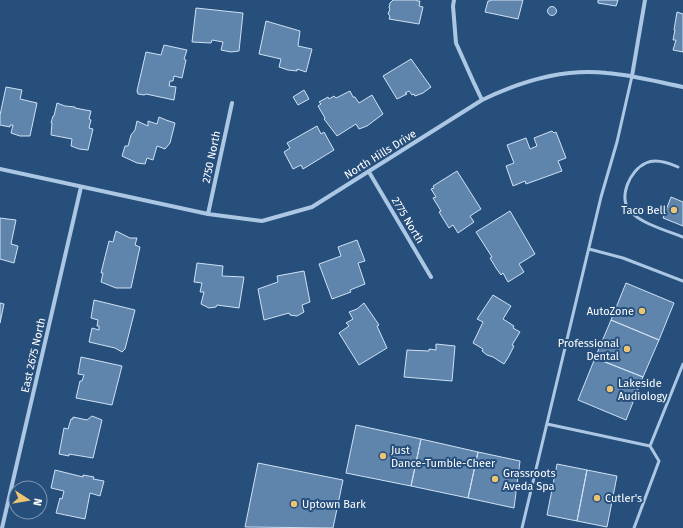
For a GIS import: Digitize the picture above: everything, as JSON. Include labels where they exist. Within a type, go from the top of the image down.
[{"type":"street","points":[[454,0],[453,6],[456,43],[472,82],[482,100]]},
{"type":"street","points":[[632,76],[645,0]]},
{"type":"street","name":"North Hills Drive","points":[[0,170],[208,214],[262,221],[312,207],[482,100],[506,88],[533,79],[579,72],[592,72],[632,76],[683,87]]},
{"type":"street","name":"2750 North","points":[[208,214],[232,103]]},
{"type":"street","name":"2775 North","points":[[369,172],[431,277]]},
{"type":"street","name":"East 2675 North","points":[[2,528],[81,187]]},
{"type":"lane","points":[[522,528],[601,197],[618,142],[632,76]]},
{"type":"lane","points":[[678,167],[660,160],[646,162],[637,170],[630,181],[625,192],[624,202],[630,212],[643,220],[683,237]]},
{"type":"lane","points":[[589,249],[623,258],[683,281]]},
{"type":"lane","points":[[650,446],[683,364]]},
{"type":"lane","points":[[547,424],[650,446],[660,461],[634,528]]},
{"type":"building","points":[[393,0],[420,1],[419,6],[423,7],[419,24],[389,19],[390,16],[388,14],[390,3]]},
{"type":"building","points":[[523,0],[518,19],[485,12],[488,1]]},
{"type":"building","points":[[598,0],[618,0],[616,6],[598,3]]},
{"type":"building","points":[[550,7],[554,7],[556,11],[554,15],[550,15],[548,13],[548,9]]},
{"type":"building","points":[[196,8],[243,13],[239,51],[231,52],[221,50],[223,42],[212,40],[211,43],[192,42]]},
{"type":"building","points":[[677,12],[683,14],[683,52],[673,50],[676,40],[673,40]]},
{"type":"building","points":[[266,21],[300,31],[298,46],[312,49],[306,72],[297,69],[297,71],[288,70],[279,67],[281,59],[259,54]]},
{"type":"building","points":[[164,45],[187,50],[184,59],[186,60],[182,78],[174,76],[173,81],[170,81],[169,86],[176,87],[174,100],[146,94],[138,94],[137,91],[146,52],[161,55]]},
{"type":"building","points":[[411,59],[431,87],[423,93],[415,96],[409,91],[405,93],[407,94],[397,99],[383,76]]},
{"type":"building","points":[[6,87],[22,90],[20,99],[37,103],[30,136],[20,136],[11,133],[13,125],[10,125],[10,127],[0,125],[0,115]]},
{"type":"building","points":[[304,90],[309,99],[298,105],[293,97]]},
{"type":"building","points":[[350,91],[359,103],[372,95],[383,114],[367,126],[359,129],[356,124],[337,136],[324,119],[325,118],[318,106],[321,104],[319,102],[328,97],[329,99],[334,96],[336,98]]},
{"type":"building","points":[[57,103],[91,111],[89,128],[93,129],[88,150],[71,146],[72,139],[51,135],[51,123]]},
{"type":"building","points":[[159,117],[175,123],[170,143],[165,149],[157,146],[153,160],[147,158],[145,164],[137,163],[122,156],[125,146],[128,146],[131,135],[135,130],[137,121],[148,126],[148,121],[157,124]]},
{"type":"building","points":[[317,126],[321,134],[324,132],[334,150],[303,169],[301,165],[293,169],[284,152],[290,148],[287,143]]},
{"type":"building","points":[[552,131],[554,133],[556,132],[566,158],[558,161],[562,171],[526,184],[525,181],[513,186],[506,166],[514,163],[507,145],[526,138],[530,149],[537,146],[534,138]]},
{"type":"building","points":[[457,171],[481,209],[470,216],[474,222],[458,233],[453,225],[449,228],[439,212],[441,211],[433,198],[436,197],[431,189],[434,188],[433,186]]},
{"type":"building","name":"Taco Bell","points":[[671,197],[683,202],[683,226],[663,218]]},
{"type":"building","points":[[510,211],[535,254],[519,264],[524,272],[508,282],[503,273],[501,275],[496,268],[490,258],[492,257],[476,232]]},
{"type":"building","points":[[0,218],[16,220],[11,244],[18,246],[14,263],[0,259]]},
{"type":"building","points":[[116,231],[130,238],[137,238],[135,245],[140,247],[131,288],[116,288],[101,282],[103,273],[101,273],[109,241],[113,242]]},
{"type":"building","points":[[357,240],[365,261],[358,263],[365,284],[350,290],[351,292],[332,299],[319,264],[341,256],[338,247]]},
{"type":"building","points":[[197,263],[223,266],[222,276],[244,277],[239,308],[217,305],[216,307],[209,308],[201,304],[204,292],[200,292],[202,283],[194,282]]},
{"type":"building","points":[[304,271],[310,302],[302,305],[304,312],[297,316],[290,315],[289,313],[264,320],[258,289],[278,282],[277,276]]},
{"type":"building","name":"AutoZone","points":[[626,283],[674,303],[659,340],[611,320]]},
{"type":"building","points":[[493,295],[511,306],[503,319],[520,332],[512,345],[514,346],[504,364],[487,355],[482,351],[483,349],[473,343],[483,322],[477,319]]},
{"type":"building","points":[[94,300],[135,310],[125,349],[122,352],[115,348],[89,342],[92,328],[99,330],[99,326],[97,326],[98,320],[91,318]]},
{"type":"building","points":[[0,303],[4,304],[0,323]]},
{"type":"building","points":[[364,303],[379,325],[377,326],[387,348],[359,365],[339,333],[349,326],[346,323],[353,319],[349,312],[357,309]]},
{"type":"building","name":"Professional Dental","points":[[611,320],[659,340],[643,377],[595,358]]},
{"type":"building","points":[[436,344],[455,346],[452,381],[404,377],[407,350],[436,350]]},
{"type":"building","points":[[81,357],[122,366],[112,405],[76,398],[80,381],[82,381],[84,375],[78,374]]},
{"type":"building","name":"Lakeside Audiology","points":[[595,358],[643,377],[626,420],[578,400]]},
{"type":"building","points":[[92,416],[102,420],[93,458],[59,454],[64,428],[68,429],[71,419],[73,419],[73,417],[87,420]]},
{"type":"building","name":"Just Dance-Tumble-Cheer","points":[[356,425],[421,439],[411,486],[346,473]]},
{"type":"building","points":[[421,439],[478,452],[468,498],[411,486]]},
{"type":"building","name":"Grassroots Aveda Spa","points":[[478,452],[520,461],[514,508],[468,498]]},
{"type":"building","name":"Uptown Bark","points":[[258,463],[343,480],[333,528],[245,527]]},
{"type":"building","points":[[557,464],[587,470],[577,521],[547,515]]},
{"type":"building","points":[[55,470],[83,477],[83,475],[94,477],[93,479],[104,481],[100,496],[90,493],[85,519],[56,513],[60,498],[62,499],[64,491],[51,488]]},
{"type":"building","name":"Cutler's","points":[[587,470],[617,476],[607,527],[577,521]]},
{"type":"place","name":"Taco Bell","points":[[674,210]]},
{"type":"place","name":"AutoZone","points":[[642,311]]},
{"type":"place","name":"Professional Dental","points":[[627,349]]},
{"type":"place","name":"Lakeside Audiology","points":[[610,389]]},
{"type":"place","name":"Just Dance-Tumble-Cheer","points":[[383,456]]},
{"type":"place","name":"Grassroots Aveda Spa","points":[[495,479]]},
{"type":"place","name":"Cutler's","points":[[597,498]]},
{"type":"place","name":"Uptown Bark","points":[[294,504]]}]
